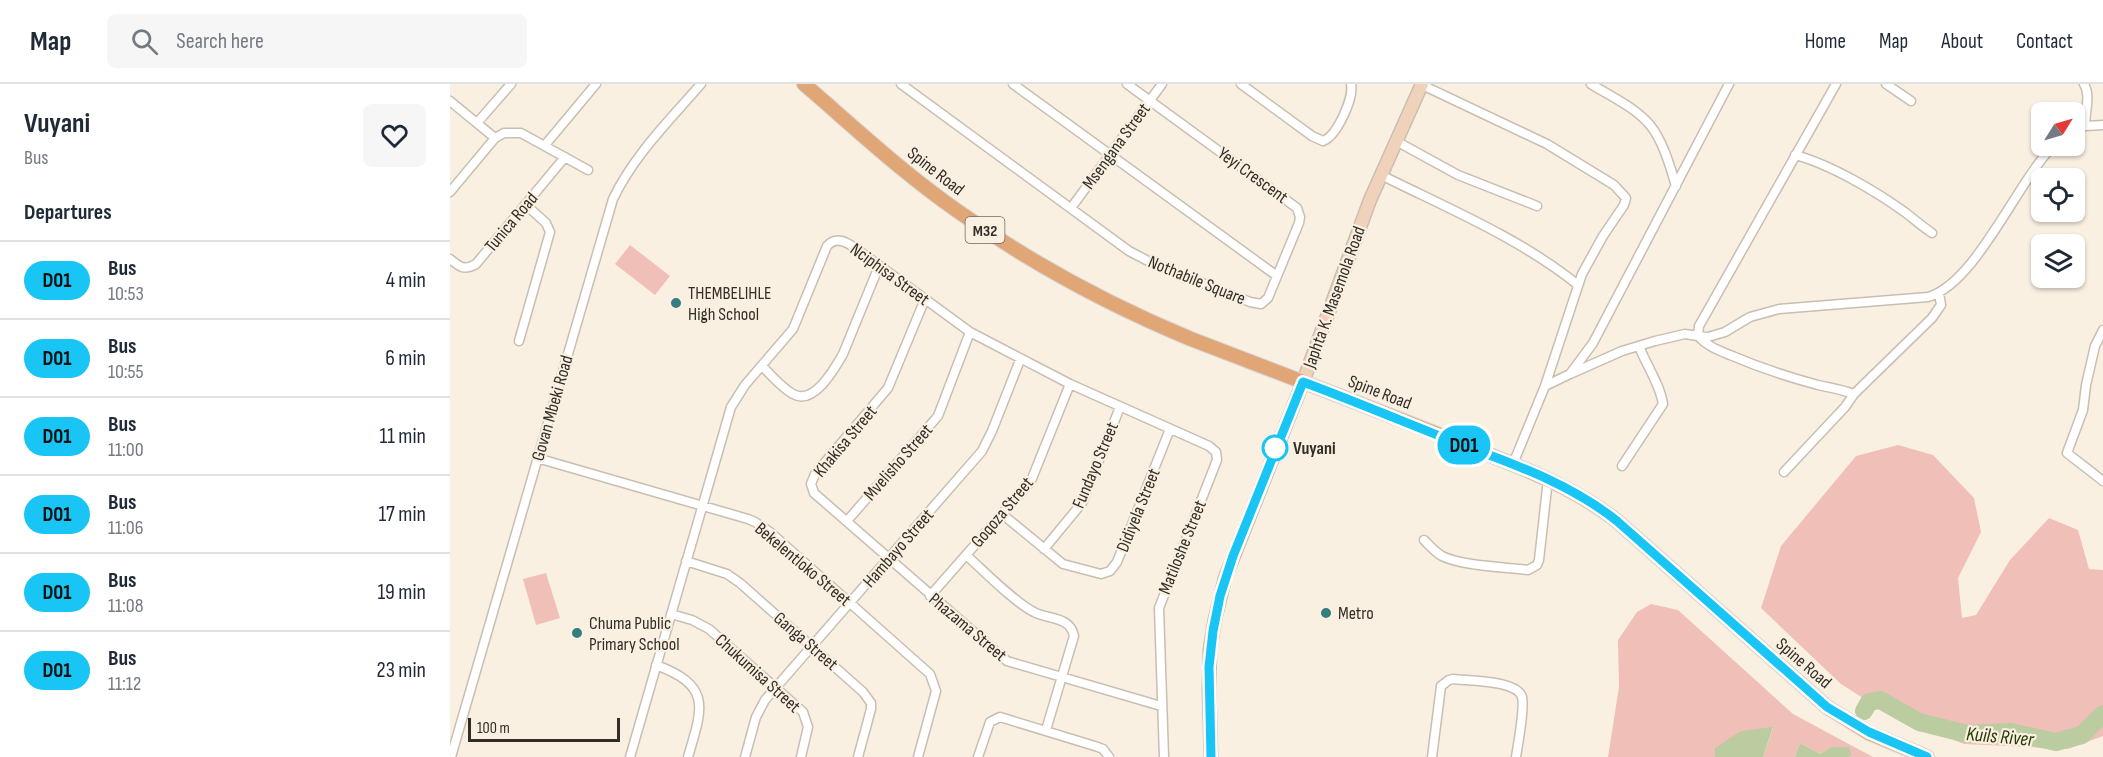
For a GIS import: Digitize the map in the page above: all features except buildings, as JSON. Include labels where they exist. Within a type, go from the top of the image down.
[{"type":"main road","name":"Spine Road","points":[[804,84],[913,178],[949,205],[1051,271],[1144,320],[1513,464],[1584,498],[1617,521],[1827,707],[1869,732],[1927,757]]},
{"type":"main road","name":"Japhta K. Masemola Road","points":[[1211,757],[1209,667],[1220,596],[1233,556],[1303,382],[1339,280],[1380,175],[1422,85]]},
{"type":"street","points":[[477,123],[511,84]]},
{"type":"street","points":[[545,145],[596,84]]},
{"type":"street","name":"Govan Mbeki Road","points":[[451,757],[613,199],[642,150],[701,84]]},
{"type":"street","name":"Nothabile Square","points":[[901,84],[1141,258],[1250,302],[1261,304],[1268,298],[1276,276]]},
{"type":"street","points":[[1014,84],[1276,276]]},
{"type":"street","name":"Yeyi Crescent","points":[[1128,84],[1297,208],[1299,223],[1276,276]]},
{"type":"street","name":"Msengana Street","points":[[1071,208],[1161,84]]},
{"type":"street","points":[[1241,84],[1312,136],[1323,141],[1335,133],[1352,95],[1351,84]]},
{"type":"street","points":[[1591,84],[1634,110],[1651,126],[1661,145],[1676,186]]},
{"type":"street","points":[[1570,374],[1607,319],[1729,84]]},
{"type":"street","points":[[1836,84],[1702,320],[1698,336],[1705,344],[1743,361],[1786,376],[1821,386],[1836,387],[1854,394]]},
{"type":"street","points":[[1886,84],[1911,101]]},
{"type":"street","points":[[2084,84],[2088,93],[2085,111]]},
{"type":"street","points":[[1422,85],[1547,144],[1614,185],[1625,194],[1626,198],[1578,285],[1545,386],[1513,464]]},
{"type":"street","points":[[450,101],[495,138]]},
{"type":"street","points":[[2085,126],[2103,125]]},
{"type":"street","points":[[450,192],[495,138],[504,133],[520,133],[588,170]]},
{"type":"street","points":[[1396,141],[1458,175],[1537,206]]},
{"type":"street","points":[[1796,155],[1816,160],[1849,177],[1906,213],[1932,233]]},
{"type":"street","points":[[1545,386],[1622,351],[1680,334],[1714,336],[1725,333],[1750,317],[1779,309],[1928,297],[1939,293],[1964,272],[1978,255],[2029,174],[2044,156]]},
{"type":"street","name":"Tunica Road","points":[[450,259],[461,268],[466,269],[476,264],[565,157]]},
{"type":"street","points":[[1380,175],[1503,237],[1552,266],[1578,285]]},
{"type":"street","points":[[519,341],[550,232],[546,223],[526,205]]},
{"type":"street","name":"Nciphisa Street","points":[[630,757],[731,407],[745,385],[793,329],[827,246],[831,242],[837,240],[847,242],[970,332],[1020,360],[1213,448]]},
{"type":"street","points":[[762,366],[794,395],[807,396],[819,388],[843,354],[879,266]]},
{"type":"street","points":[[1784,472],[1845,407],[1854,394],[1932,318],[1941,304],[1939,293]]},
{"type":"street","name":"Khakisa Street","points":[[889,560],[821,500],[814,493],[811,484],[821,466],[888,388],[925,299]]},
{"type":"street","points":[[2103,330],[2096,346],[2086,385],[2085,405],[2067,451],[2070,457],[2103,481]]},
{"type":"street","name":"Mvelisho Street","points":[[847,522],[938,416],[970,332]]},
{"type":"street","points":[[1622,465],[1663,404],[1661,392],[1639,346]]},
{"type":"street","name":"Hambayo Street","points":[[745,757],[760,709],[776,687],[982,451],[1020,360]]},
{"type":"street","name":"Goqoza Street","points":[[930,596],[1034,475],[1070,384]]},
{"type":"street","name":"Fundayo Street","points":[[1044,549],[1082,503],[1120,407]]},
{"type":"street","name":"Didiyela Street","points":[[1002,513],[1063,564],[1101,574],[1110,571],[1117,562],[1170,429]]},
{"type":"street","name":"Matiloshe Street","points":[[1164,757],[1159,608],[1217,460],[1218,455],[1213,448]]},
{"type":"street","name":"Bekelentloko Street","points":[[537,458],[755,522],[762,526],[926,669],[933,679],[936,691],[918,757]]},
{"type":"street","points":[[1424,540],[1444,557],[1460,562],[1533,569],[1539,560],[1548,479]]},
{"type":"street","points":[[966,555],[1025,606],[1038,614],[1059,619],[1071,626],[1074,636],[1046,730]]},
{"type":"street","name":"Phazama Street","points":[[889,560],[1007,661],[1161,706]]},
{"type":"street","name":"Ganga Street","points":[[686,561],[732,577],[863,692],[871,703],[870,717],[858,757]]},
{"type":"street","name":"Chukumisa Street","points":[[671,614],[693,620],[709,629],[803,712],[807,721],[808,734],[801,757]]},
{"type":"street","points":[[656,665],[681,676],[690,684],[699,698],[700,713],[688,757]]},
{"type":"street","points":[[1432,757],[1441,686],[1453,679],[1508,685],[1519,691],[1523,700],[1516,757]]},
{"type":"street","points":[[978,757],[987,728],[994,719],[1000,717],[1098,747],[1109,757]]},
{"type":"shaded area","points":[[630,245],[670,276],[655,295],[615,264]]},
{"type":"shaded area","points":[[1898,445],[1933,455],[1974,498],[1981,532],[1958,578],[1962,618],[1976,615],[2010,560],[2049,518],[2078,530],[2089,569],[2103,570],[2103,736],[2068,749],[1964,744],[1888,714],[1841,684],[1761,608],[1781,546],[1856,456]]},
{"type":"shaded area","points":[[546,573],[560,618],[536,625],[523,579]]},
{"type":"shaded area","points":[[1651,604],[1678,610],[1793,714],[1873,757],[1849,757],[1851,755],[1831,747],[1820,754],[1800,743],[1795,757],[1763,757],[1773,728],[1716,748],[1715,757],[1608,757],[1619,687],[1618,640],[1637,612]]},
{"type":"shaded area","points":[[1773,727],[1763,757],[1715,757],[1715,748],[1741,731]]},
{"type":"shaded area","points":[[1800,743],[1820,754],[1831,747],[1849,747],[1851,755],[1849,757],[1795,757]]},
{"type":"waterway","name":"Kuils River","points":[[1864,711],[1869,702],[1880,700],[1919,722],[1967,734],[2011,732],[2056,742],[2082,735],[2103,714]]},
{"type":"bus line","name":"D01","points":[[1211,757],[1209,667],[1220,596],[1233,556],[1303,382],[1495,457],[1560,484],[1584,498],[1617,521],[1827,707],[1888,742],[1927,757]]},
{"type":"place","name":"THEMBELIHLE High School","points":[[676,303]]},
{"type":"place","name":"Vuyani","points":[[1275,448]]},
{"type":"place","name":"Metro","points":[[1326,613]]},
{"type":"place","name":"Chuma Public Primary School","points":[[577,633]]}]
